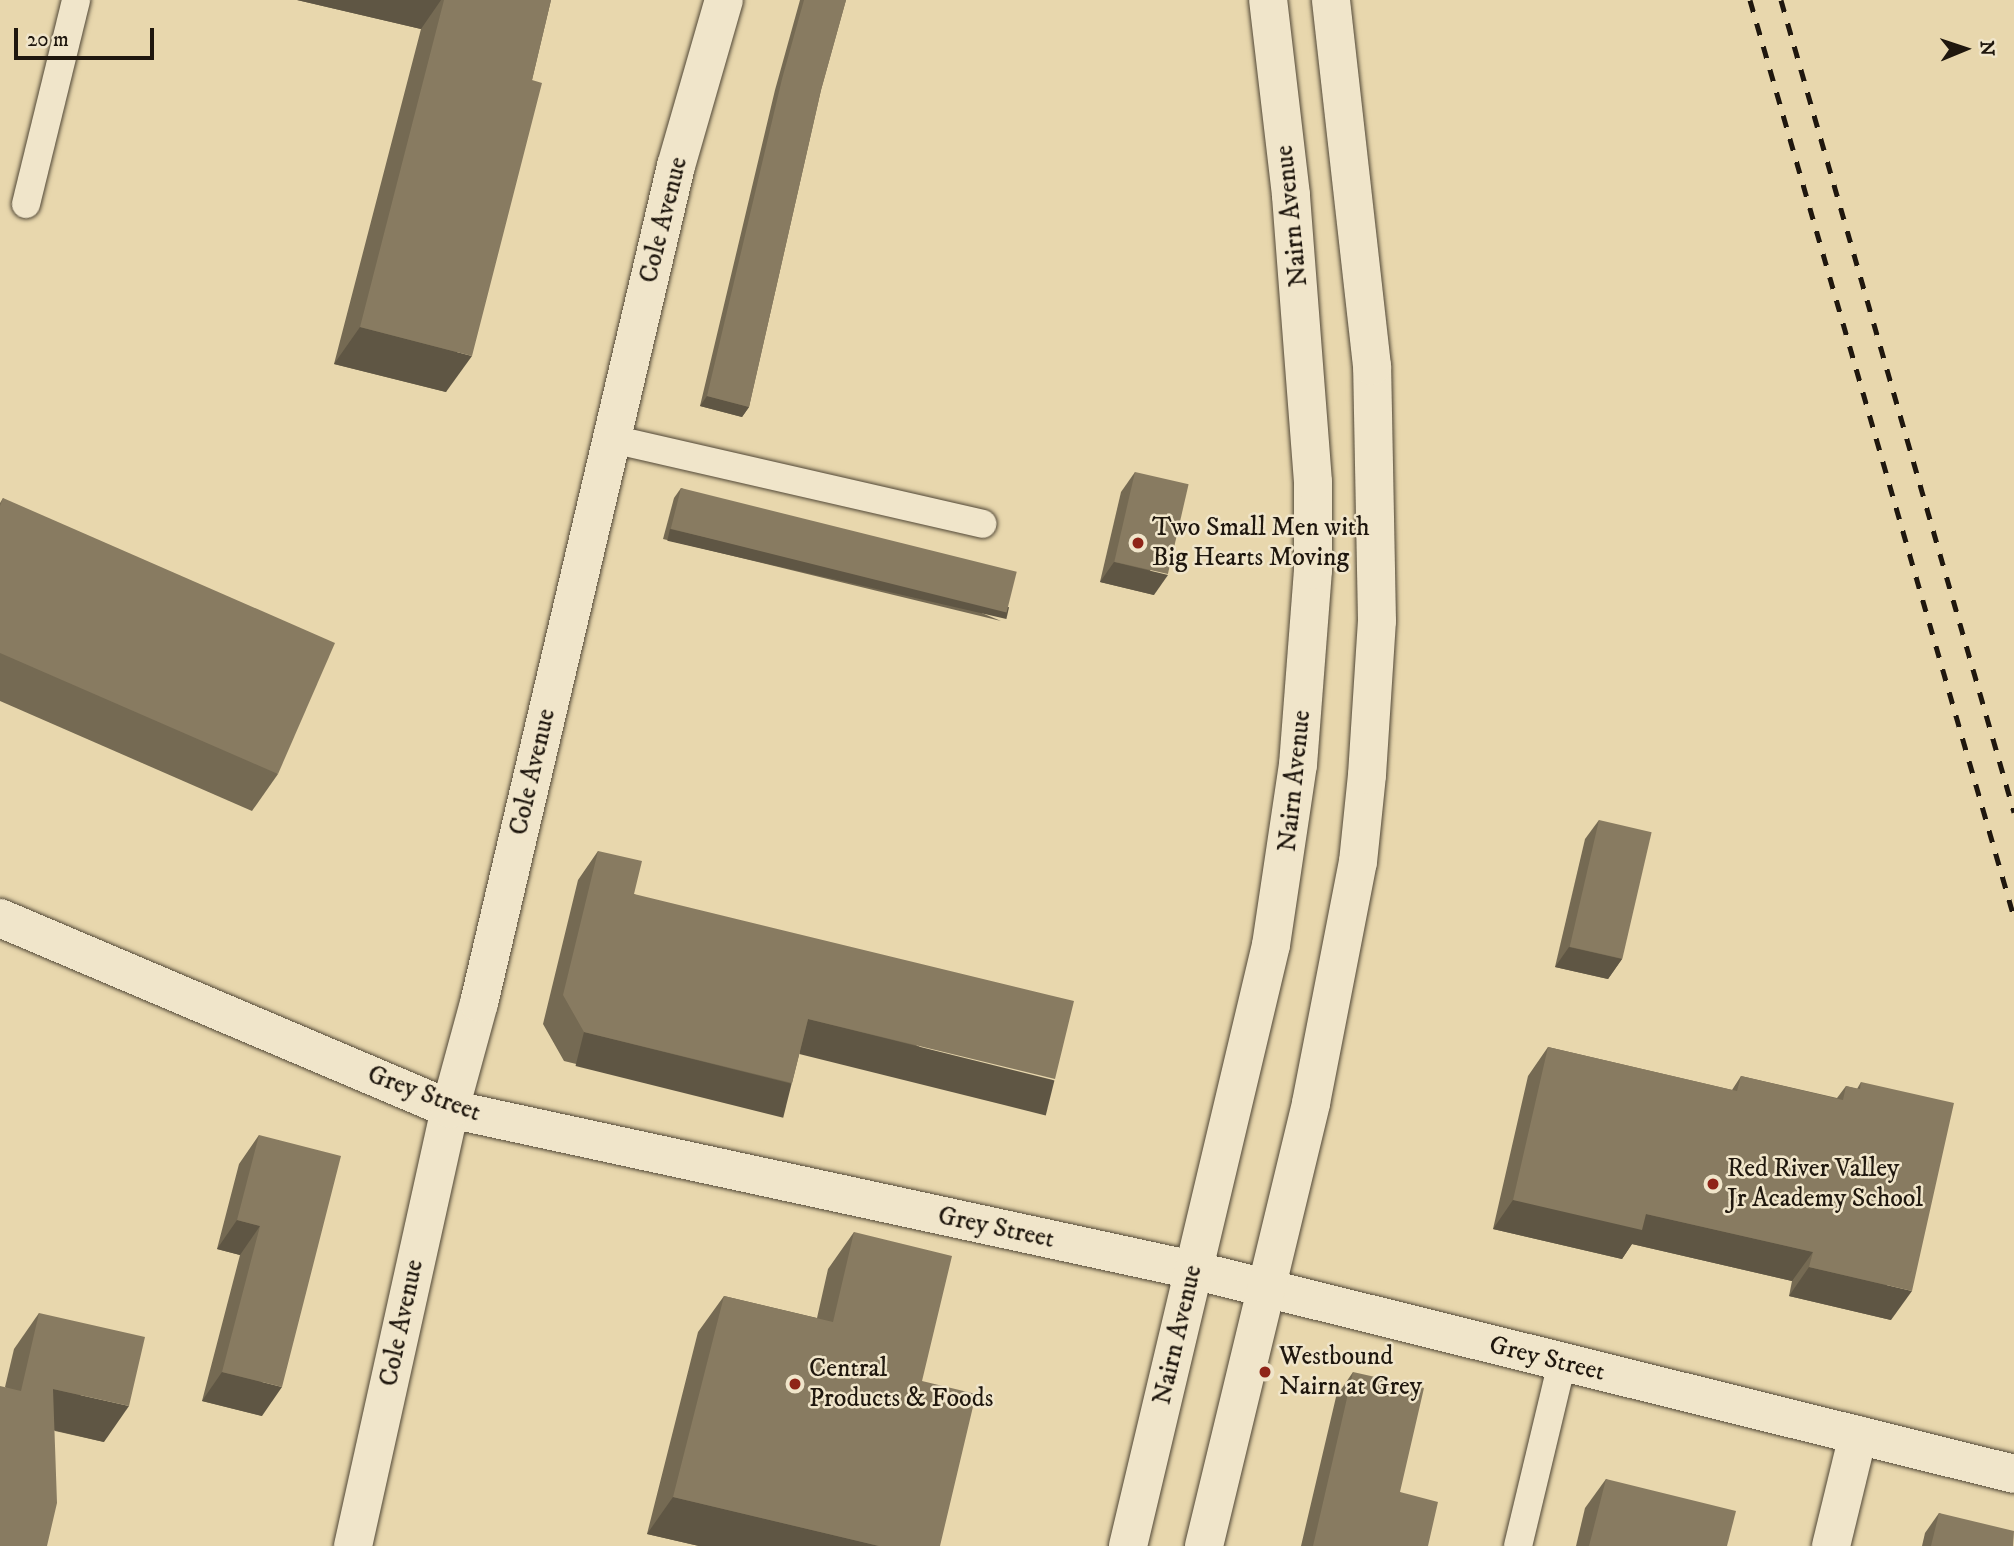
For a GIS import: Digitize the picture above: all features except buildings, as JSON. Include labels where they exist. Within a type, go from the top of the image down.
[{"type":"street","name":"Cole Avenue","points":[[353,1546],[450,1109],[676,166],[724,0]]},
{"type":"street","name":"Nairn Avenue","points":[[1128,1546],[1286,864],[1312,584],[1309,398],[1268,0]]},
{"type":"street","points":[[1204,1546],[1311,1102],[1358,862],[1377,621],[1372,366],[1331,0]]},
{"type":"street","name":"Grey Street","points":[[0,918],[450,1109],[1193,1270],[2014,1474]]},
{"type":"street","points":[[1831,1546],[1858,1435]]},
{"type":"lane","points":[[26,204],[76,0]]},
{"type":"lane","points":[[612,439],[982,524]]},
{"type":"lane","points":[[1518,1546],[1562,1363]]},
{"type":"railway","points":[[1750,0],[2014,917]]},
{"type":"railway","points":[[1781,0],[2014,812]]},
{"type":"place","name":"Two Small Men with Big Hearts Moving","points":[[1138,543]]},
{"type":"place","name":"Red River Valley Jr Academy School","points":[[1713,1184]]},
{"type":"place","name":"Westbound Nairn at Grey","points":[[1265,1372]]},
{"type":"place","name":"Central Products & Foods","points":[[795,1384]]}]
